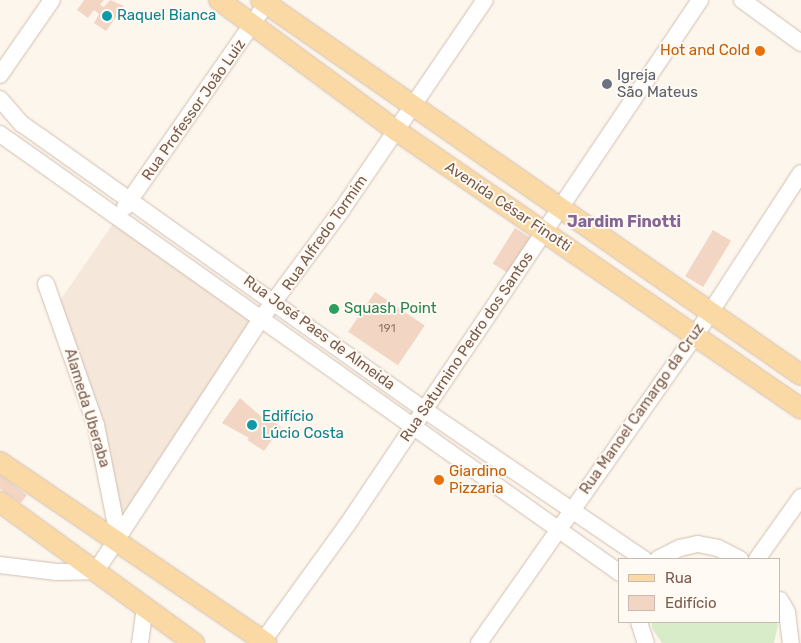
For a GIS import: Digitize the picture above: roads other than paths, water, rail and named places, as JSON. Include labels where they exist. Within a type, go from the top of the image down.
[{"type":"main road","name":"Avenida César Finotti","points":[[219,0],[397,131],[801,409]]},
{"type":"main road","name":"Avenida César Finotti","points":[[266,1],[413,108],[560,208],[709,314],[801,375]]},
{"type":"main road","points":[[0,462],[116,537],[264,642]]},
{"type":"main road","points":[[0,502],[145,607],[180,637],[194,643]]},
{"type":"street","points":[[0,75],[52,0]]},
{"type":"street","name":"Rua Alfredo Tormim","points":[[96,571],[116,537],[195,423],[260,320],[276,302],[397,131],[485,0]]},
{"type":"street","name":"Rua Saturnino Pedro dos Santos","points":[[264,642],[347,525],[423,409],[700,0]]},
{"type":"street","points":[[742,0],[756,5],[801,43]]},
{"type":"street","name":"Rua Professor João Luiz","points":[[117,218],[254,25],[266,1]]},
{"type":"street","name":"Rua José Paes de Almeida","points":[[0,99],[22,124],[276,302],[423,409],[643,558]]},
{"type":"street","name":"Rua José Paes de Almeida","points":[[0,134],[260,320],[312,354],[618,572]]},
{"type":"street","name":"Rua Manoel Camargo da Cruz","points":[[479,643],[558,528],[695,336],[801,173]]},
{"type":"street","name":"Alameda Uberaba","points":[[46,284],[96,425],[116,537]]},
{"type":"street","points":[[758,558],[801,497]]},
{"type":"street","points":[[660,558],[680,548],[698,544],[718,548],[738,558]]},
{"type":"street","points":[[0,565],[57,572],[96,571]]},
{"type":"street","points":[[781,602],[791,626],[791,643]]},
{"type":"street","points":[[140,643],[145,607]]},
{"type":"street","points":[[639,623],[646,643]]},
{"type":"place","name":"Raquel Bianca","points":[[107,16]]},
{"type":"place","name":"Hot and Cold","points":[[760,51]]},
{"type":"place","name":"Igreja São Mateus","points":[[607,84]]},
{"type":"place","name":"Squash Point","points":[[334,309]]},
{"type":"place","name":"Edifício Lúcio Costa","points":[[252,425]]},
{"type":"place","name":"Giardino Pizzaria","points":[[439,480]]},
{"type":"district","name":"Jardim Finotti","points":[[624,222]]}]
